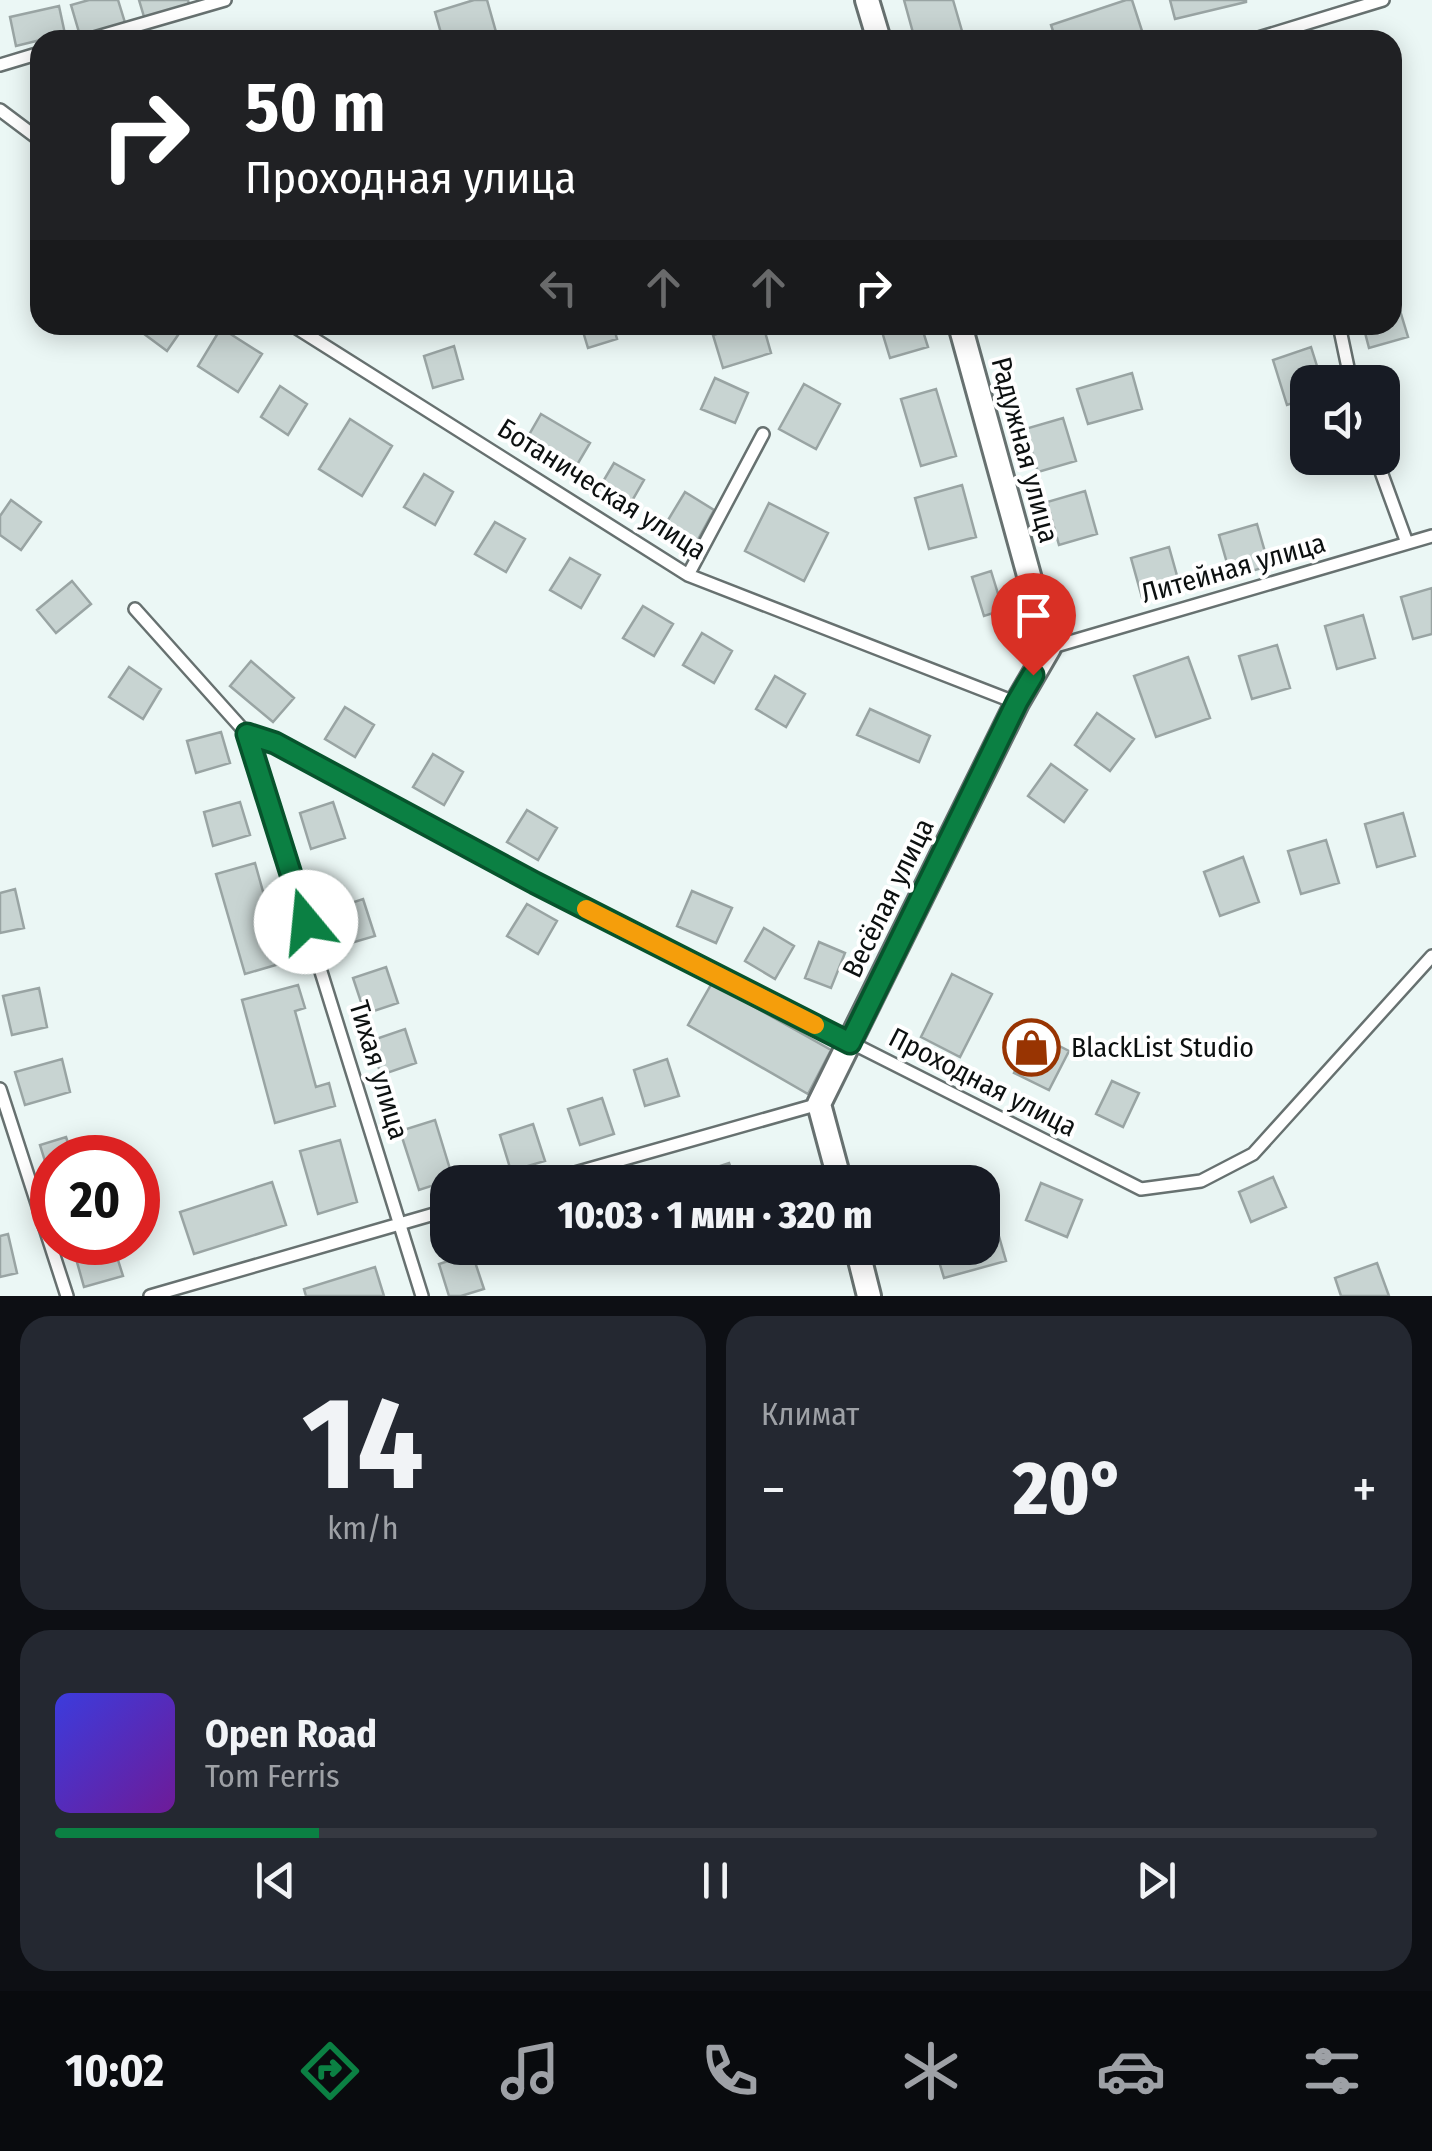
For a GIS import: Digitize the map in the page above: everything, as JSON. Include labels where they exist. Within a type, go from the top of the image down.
[{"type":"street","points":[[867,0],[876,30]]},
{"type":"street","name":"Радужная улица","points":[[963,335],[1049,648]]},
{"type":"street","name":"Весёлая улица","points":[[819,1104],[1017,702],[1049,648]]},
{"type":"street","points":[[819,1104],[835,1165]]},
{"type":"street","points":[[861,1265],[869,1296]]},
{"type":"lane","points":[[122,30],[225,0]]},
{"type":"lane","points":[[1287,30],[1383,0]]},
{"type":"lane","points":[[0,65],[30,57]]},
{"type":"lane","points":[[0,110],[30,132]]},
{"type":"lane","name":"Ботаническая улица","points":[[308,335],[688,575],[1017,702]]},
{"type":"lane","points":[[1341,335],[1347,365]]},
{"type":"lane","points":[[688,575],[764,434]]},
{"type":"lane","points":[[1382,475],[1406,544]]},
{"type":"lane","name":"Литейная улица","points":[[1049,648],[1432,536]]},
{"type":"lane","name":"Тихая улица","points":[[135,608],[247,734],[422,1296]]},
{"type":"lane","name":"Проходная улица","points":[[247,734],[275,743],[535,883],[1141,1189],[1201,1181],[1253,1154],[1432,956]]},
{"type":"lane","points":[[0,1089],[67,1296]]},
{"type":"lane","points":[[603,1165],[819,1104]]},
{"type":"lane","points":[[150,1296],[430,1215]]},
{"type":"building","points":[[89,0],[118,0],[126,26],[78,30],[71,5]]},
{"type":"building","points":[[139,0],[188,0],[190,8],[145,20]]},
{"type":"building","points":[[487,0],[495,30],[440,30],[435,12]]},
{"type":"building","points":[[904,0],[953,0],[962,30],[912,30]]},
{"type":"building","points":[[1132,0],[1142,30],[1053,30],[1051,25]]},
{"type":"building","points":[[1170,0],[1246,0],[1246,2],[1175,19]]},
{"type":"building","points":[[59,6],[64,30],[30,30],[30,43],[16,46],[10,17]]},
{"type":"building","points":[[1402,317],[1408,337],[1369,348],[1366,335],[1402,335]]},
{"type":"building","points":[[145,335],[178,335],[167,351]]},
{"type":"building","points":[[217,335],[232,335],[262,354],[238,392],[198,366]]},
{"type":"building","points":[[584,335],[616,335],[617,339],[588,348]]},
{"type":"building","points":[[713,335],[766,335],[771,353],[723,368]]},
{"type":"building","points":[[883,335],[924,335],[928,347],[890,358]]},
{"type":"building","points":[[454,346],[463,379],[433,388],[424,356]]},
{"type":"building","points":[[1311,347],[1317,365],[1290,365],[1290,404],[1287,405],[1273,360]]},
{"type":"building","points":[[1132,373],[1142,409],[1088,424],[1077,389]]},
{"type":"building","points":[[715,378],[748,393],[735,423],[701,409]]},
{"type":"building","points":[[804,384],[840,404],[816,449],[779,429]]},
{"type":"building","points":[[280,386],[307,404],[288,435],[261,417]]},
{"type":"building","points":[[936,389],[956,456],[921,466],[901,399]]},
{"type":"building","points":[[541,414],[590,443],[571,475],[522,447]]},
{"type":"building","points":[[1063,418],[1076,461],[1038,472],[1025,429]]},
{"type":"building","points":[[350,419],[392,446],[362,496],[319,469]]},
{"type":"building","points":[[614,463],[644,480],[625,513],[595,495]]},
{"type":"building","points":[[424,474],[453,492],[435,525],[404,507]]},
{"type":"building","points":[[962,485],[976,537],[929,549],[915,498]]},
{"type":"building","points":[[1085,491],[1097,534],[1059,545],[1047,502]]},
{"type":"building","points":[[685,492],[714,510],[696,543],[665,525]]},
{"type":"building","points":[[11,500],[41,522],[21,550],[0,535],[0,516]]},
{"type":"building","points":[[769,503],[828,533],[804,581],[745,551]]},
{"type":"building","points":[[495,522],[525,539],[506,572],[475,554]]},
{"type":"building","points":[[1257,524],[1269,566],[1231,577],[1219,535]]},
{"type":"building","points":[[1169,547],[1181,590],[1143,601],[1131,558]]},
{"type":"building","points":[[570,558],[600,575],[581,608],[550,590]]},
{"type":"building","points":[[991,571],[1003,610],[984,616],[972,577]]},
{"type":"building","points":[[72,581],[91,604],[56,633],[37,610]]},
{"type":"building","points":[[1432,588],[1432,634],[1413,639],[1401,597]]},
{"type":"building","points":[[643,606],[673,624],[654,656],[623,638]]},
{"type":"building","points":[[1363,615],[1375,658],[1337,669],[1325,626]]},
{"type":"building","points":[[702,633],[732,651],[714,683],[683,665]]},
{"type":"building","points":[[1277,645],[1290,688],[1252,699],[1239,656]]},
{"type":"building","points":[[1188,657],[1210,718],[1156,737],[1134,676]]},
{"type":"building","points":[[251,661],[294,698],[273,722],[230,686]]},
{"type":"building","points":[[129,667],[161,689],[143,719],[109,697]]},
{"type":"building","points":[[775,676],[805,694],[786,727],[756,709]]},
{"type":"building","points":[[345,707],[374,725],[355,757],[325,739]]},
{"type":"building","points":[[870,709],[930,736],[919,762],[857,735]]},
{"type":"building","points":[[1097,713],[1134,739],[1110,771],[1075,745]]},
{"type":"building","points":[[221,732],[230,763],[196,773],[187,741]]},
{"type":"building","points":[[433,754],[463,772],[444,805],[413,787]]},
{"type":"building","points":[[1051,764],[1087,790],[1064,822],[1028,796]]},
{"type":"building","points":[[240,802],[250,835],[213,846],[204,812]]},
{"type":"building","points":[[333,802],[345,838],[311,849],[300,813]]},
{"type":"building","points":[[527,810],[557,828],[538,860],[507,842]]},
{"type":"building","points":[[1403,813],[1415,856],[1377,867],[1365,824]]},
{"type":"building","points":[[1326,840],[1339,883],[1301,894],[1288,851]]},
{"type":"building","points":[[1243,857],[1259,902],[1220,916],[1204,872]]},
{"type":"building","points":[[255,863],[283,963],[245,974],[216,874]]},
{"type":"building","points":[[15,889],[24,928],[0,933],[0,893]]},
{"type":"building","points":[[692,891],[732,908],[716,943],[677,926]]},
{"type":"building","points":[[363,899],[375,936],[341,946],[330,910]]},
{"type":"building","points":[[527,904],[557,921],[538,954],[507,936]]},
{"type":"building","points":[[764,928],[794,946],[775,979],[745,961]]},
{"type":"building","points":[[819,942],[845,953],[831,988],[805,978]]},
{"type":"building","points":[[386,967],[398,1003],[365,1014],[353,978]]},
{"type":"building","points":[[952,974],[992,994],[960,1057],[921,1037]]},
{"type":"building","points":[[712,983],[831,1050],[808,1094],[688,1025]]},
{"type":"building","points":[[298,985],[305,1008],[295,1011],[316,1087],[329,1083],[335,1106],[275,1123],[242,1000]]},
{"type":"building","points":[[39,988],[47,1027],[12,1035],[3,996]]},
{"type":"building","points":[[405,1029],[416,1063],[381,1075],[370,1041]]},
{"type":"building","points":[[1034,1033],[1069,1051],[1049,1090],[1014,1073]]},
{"type":"building","points":[[62,1059],[70,1092],[25,1105],[15,1072]]},
{"type":"building","points":[[667,1059],[679,1096],[645,1106],[634,1070]]},
{"type":"building","points":[[1112,1081],[1139,1093],[1123,1127],[1096,1114]]},
{"type":"building","points":[[602,1098],[614,1134],[580,1145],[568,1109]]},
{"type":"building","points":[[435,1120],[449,1165],[430,1165],[430,1186],[419,1190],[400,1131]]},
{"type":"building","points":[[533,1124],[545,1161],[509,1165],[500,1135]]},
{"type":"building","points":[[340,1140],[357,1202],[318,1214],[300,1151]]},
{"type":"building","points":[[1273,1177],[1286,1207],[1251,1222],[1239,1192]]},
{"type":"building","points":[[272,1182],[286,1225],[194,1254],[180,1212]]},
{"type":"building","points":[[1041,1183],[1082,1200],[1067,1237],[1026,1220]]},
{"type":"building","points":[[8,1234],[17,1273],[0,1277],[0,1236]]},
{"type":"building","points":[[1000,1240],[1006,1261],[1000,1263]]},
{"type":"building","points":[[1377,1263],[1389,1296],[1341,1296],[1335,1278]]},
{"type":"building","points":[[78,1265],[120,1265],[123,1276],[84,1287]]},
{"type":"building","points":[[439,1265],[476,1265],[484,1289],[449,1296]]},
{"type":"building","points":[[940,1265],[991,1265],[944,1278]]},
{"type":"building","points":[[375,1267],[384,1296],[306,1296],[304,1289]]},
{"type":"slow traffic","points":[[586,909],[815,1025]]},
{"type":"place","name":"BlackList Studio","points":[[1032,1047]]},
{"type":"route","points":[[306,922],[247,734],[275,743],[535,883],[850,1043],[1033,675]]}]
